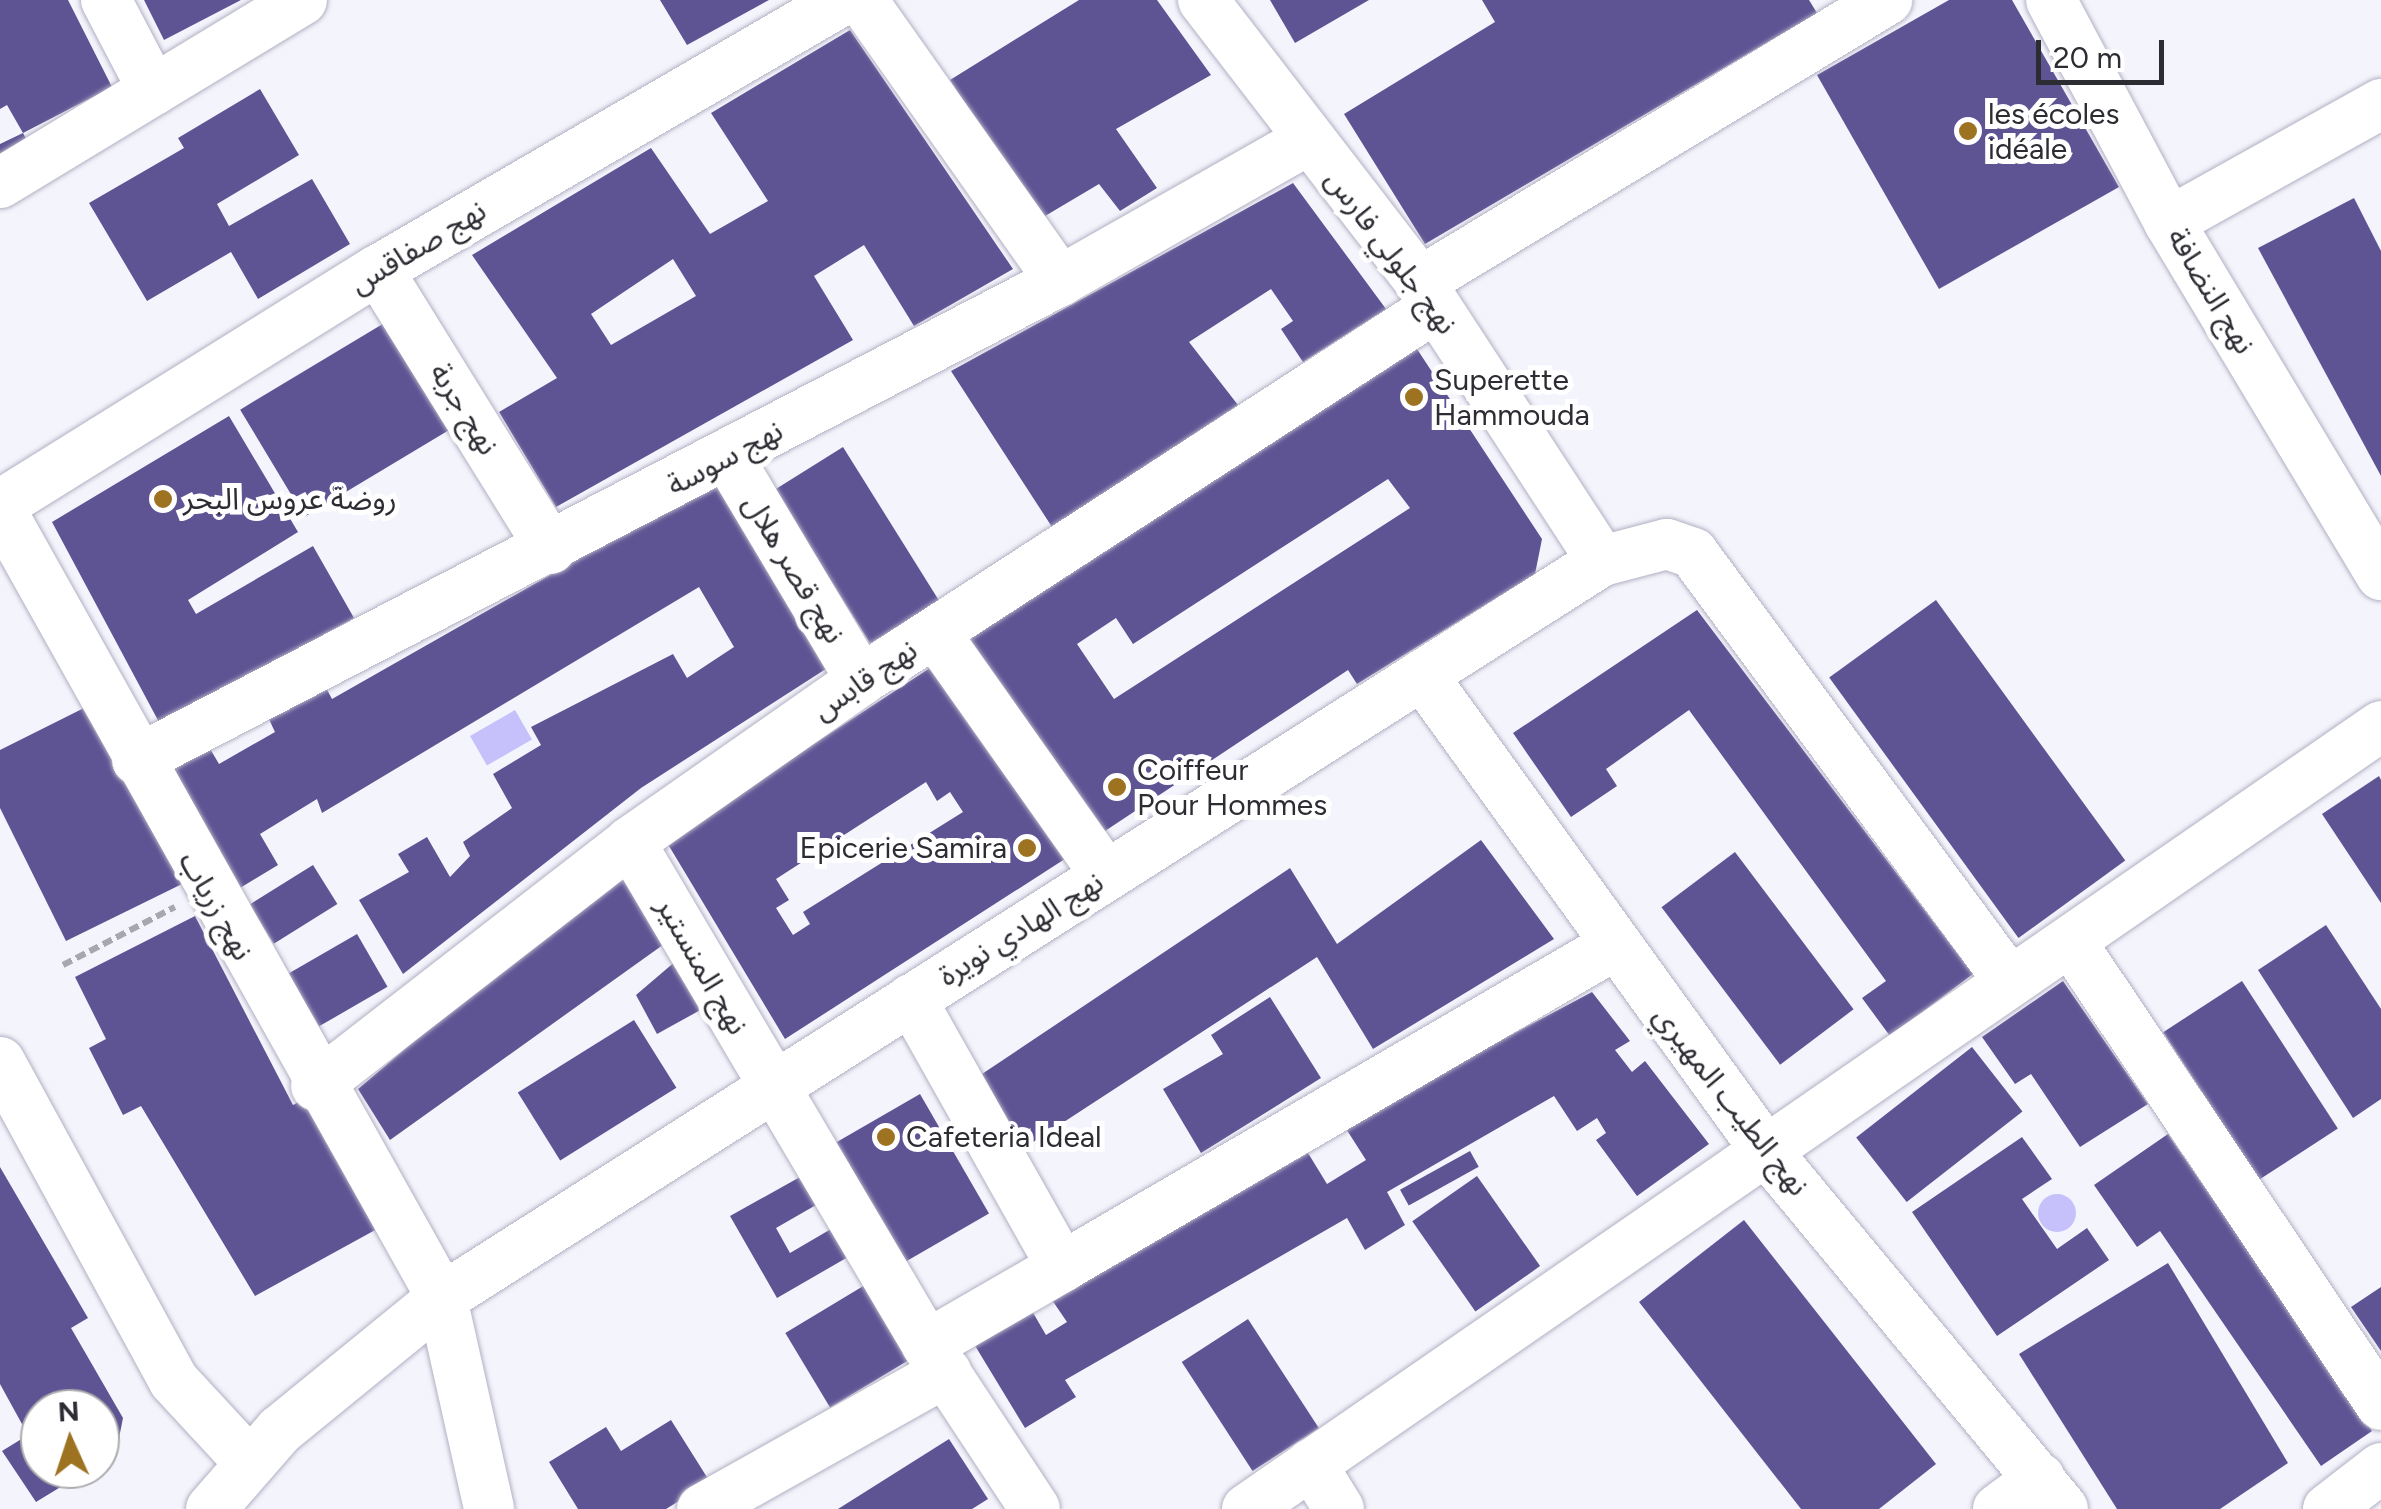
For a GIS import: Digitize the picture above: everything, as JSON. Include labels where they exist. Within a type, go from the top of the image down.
[{"type":"street","points":[[106,0],[152,90]]},
{"type":"street","points":[[0,183],[302,0]]},
{"type":"street","name":"نهج صفاقس","points":[[0,507],[378,270],[843,0]]},
{"type":"street","points":[[862,0],[1060,281]]},
{"type":"street","name":"نهج جلولي فارس","points":[[1203,0],[1306,141],[1428,295],[1602,561]]},
{"type":"street","name":"نهج قابس","points":[[316,1086],[630,842],[861,680],[936,633],[1428,295],[1888,0]]},
{"type":"street","name":"نهج النضافة","points":[[2051,0],[2169,222],[2381,575]]},
{"type":"street","points":[[2169,222],[2381,104]]},
{"type":"street","name":"نهج سوسة","points":[[138,760],[728,457],[1060,281],[1306,141]]},
{"type":"street","name":"نهج جربة","points":[[378,270],[551,549]]},
{"type":"street","name":"نهج قصر هلال","points":[[728,457],[861,680]]},
{"type":"street","name":"نهج زرياب","points":[[0,507],[316,1086],[442,1298],[489,1509]]},
{"type":"street","name":"نهج الهادي نويرة","points":[[211,1509],[250,1463],[442,1298],[1602,561],[1667,544],[1693,554],[2010,982]]},
{"type":"street","points":[[936,633],[1106,875]]},
{"type":"street","name":"نهج الطيب المهيري","points":[[1422,675],[1613,946],[1766,1150],[2051,1493]]},
{"type":"street","points":[[1248,1509],[2381,726]]},
{"type":"street","name":"نهج المنستير","points":[[630,842],[936,1359],[1035,1509]]},
{"type":"street","points":[[2071,942],[2381,1405]]},
{"type":"street","points":[[702,1509],[936,1359],[1062,1266],[1613,946]]},
{"type":"street","points":[[911,999],[1062,1266]]},
{"type":"street","points":[[0,1062],[174,1381],[250,1463]]},
{"type":"street","points":[[1311,1464],[1339,1509]]},
{"type":"street","points":[[2328,1509],[2381,1468]]},
{"type":"street","points":[[1998,1509],[2051,1493]]},
{"type":"path","points":[[62,966],[207,890]]},
{"type":"shaded area","points":[[515,710],[532,739],[487,765],[470,736]]},
{"type":"shaded area","points":[[2057,1194],[2070,1200],[2076,1213],[2070,1226],[2057,1232],[2044,1226],[2038,1213],[2044,1200]]},
{"type":"building","points":[[0,0],[68,0],[112,87],[23,133],[7,105],[0,109]]},
{"type":"building","points":[[144,0],[241,0],[164,40]]},
{"type":"building","points":[[660,0],[769,0],[687,45]]},
{"type":"building","points":[[1079,0],[1157,0],[1211,75],[1116,129],[1157,188],[1120,211],[1099,184],[1040,219],[950,80]]},
{"type":"building","points":[[1270,0],[1369,0],[1295,43]]},
{"type":"building","points":[[1482,0],[1809,0],[1817,13],[1425,244],[1344,114],[1495,22]]},
{"type":"building","name":"les écoles idéale","points":[[1949,0],[2012,0],[2119,187],[1939,289],[1817,75]]},
{"type":"building","points":[[850,30],[1013,269],[914,326],[864,245],[814,276],[853,340],[556,507],[499,412],[557,378],[472,255],[651,148],[710,234],[768,201],[711,113]],"holes":[[[673,259],[696,296],[611,345],[591,314]]]},
{"type":"building","points":[[260,89],[299,155],[217,204],[229,226],[312,179],[350,244],[258,299],[231,252],[147,301],[89,203],[184,148],[178,138]]},
{"type":"building","points":[[23,133],[30,146],[0,162],[0,144]]},
{"type":"building","points":[[1293,183],[1386,309],[1303,362],[1281,329],[1293,321],[1271,289],[1189,342],[1238,405],[1052,527],[951,371]]},
{"type":"building","points":[[2354,198],[2381,251],[2381,476],[2258,248]]},
{"type":"building","points":[[391,319],[455,426],[305,517],[240,410]]},
{"type":"building","points":[[1417,349],[1542,539],[1535,574],[1357,684],[1348,670],[1102,833],[967,638]],"holes":[[[1388,479],[1410,508],[1114,699],[1077,644],[1116,618],[1133,644]]]},
{"type":"building","points":[[229,416],[298,532],[188,600],[196,614],[313,546],[354,618],[160,724],[52,522]]},
{"type":"building","points":[[843,447],[939,600],[870,643],[774,490]]},
{"type":"building","points":[[719,479],[832,665],[641,788],[403,974],[359,900],[409,872],[398,854],[427,837],[450,877],[470,856],[463,842],[512,808],[493,774],[541,745],[531,727],[673,654],[687,678],[734,647],[699,587],[322,813],[317,799],[260,834],[278,865],[240,888],[171,768],[209,747],[219,764],[275,732],[267,715],[324,684],[332,699]]},
{"type":"building","points":[[1936,600],[2125,861],[2018,938],[1829,678]]},
{"type":"building","points":[[1697,610],[1973,974],[1890,1036],[1862,998],[1886,981],[1689,710],[1606,769],[1617,786],[1571,817],[1513,733]]},
{"type":"building","points":[[939,662],[1071,855],[785,1039],[666,841]],"holes":[[[926,782],[937,801],[950,792],[963,812],[803,912],[810,924],[793,935],[776,908],[789,900],[776,879]]]},
{"type":"building","points":[[92,704],[182,884],[66,941],[0,808],[0,750]]},
{"type":"building","points":[[2379,776],[2381,780],[2381,903],[2322,814]]},
{"type":"building","points":[[1481,840],[1554,939],[1373,1049],[1317,957],[1024,1148],[982,1074],[1290,868],[1337,944]]},
{"type":"building","points":[[1735,852],[1854,1009],[1780,1065],[1662,907]]},
{"type":"building","points":[[313,865],[337,904],[274,944],[249,905]]},
{"type":"building","points":[[616,870],[667,942],[390,1140],[358,1089]]},
{"type":"building","points":[[195,916],[293,1105],[306,1098],[377,1229],[255,1296],[141,1106],[123,1115],[89,1048],[106,1039],[75,977]]},
{"type":"building","points":[[2326,925],[2381,1009],[2381,1099],[2353,1118],[2258,970]]},
{"type":"building","points":[[357,934],[388,987],[319,1026],[289,974]]},
{"type":"building","points":[[677,960],[704,1008],[657,1034],[636,995]]},
{"type":"building","points":[[2063,981],[2148,1104],[2080,1147],[2031,1074],[2015,1084],[1982,1037]]},
{"type":"building","points":[[2242,981],[2338,1129],[2259,1180],[2163,1032]]},
{"type":"building","points":[[1592,992],[1630,1041],[1615,1050],[1632,1072],[1645,1061],[1709,1144],[1637,1196],[1596,1140],[1606,1133],[1597,1118],[1577,1131],[1554,1096],[1387,1192],[1405,1225],[1365,1250],[1347,1218],[1065,1380],[1076,1397],[1025,1428],[974,1344],[1032,1311],[1046,1335],[1067,1322],[1052,1300],[1308,1153],[1327,1184],[1366,1160],[1343,1124]]},
{"type":"building","points":[[1270,997],[1321,1078],[1201,1153],[1163,1089],[1223,1054],[1211,1035]]},
{"type":"building","points":[[634,1020],[676,1088],[560,1160],[518,1093]]},
{"type":"building","points":[[1972,1047],[2022,1112],[1907,1202],[1856,1138]]},
{"type":"building","points":[[920,1094],[989,1214],[901,1265],[832,1145]]},
{"type":"building","points":[[2168,1134],[2372,1431],[2321,1466],[2160,1231],[2137,1247],[2094,1185]]},
{"type":"building","points":[[2022,1137],[2052,1179],[2022,1199],[2057,1249],[2087,1228],[2109,1260],[1997,1336],[1912,1212]]},
{"type":"building","points":[[1470,1151],[1479,1167],[1409,1206],[1400,1190]]},
{"type":"building","points":[[0,1167],[88,1318],[71,1328],[106,1389],[20,1389],[20,1420],[0,1384]]},
{"type":"building","points":[[1477,1176],[1540,1266],[1475,1311],[1412,1221]]},
{"type":"building","points":[[800,1177],[816,1205],[776,1228],[790,1253],[831,1229],[848,1257],[777,1298],[730,1216]]},
{"type":"building","points":[[1744,1220],[1936,1464],[1879,1509],[1801,1509],[1639,1302]]},
{"type":"building","points":[[2168,1263],[2288,1463],[2220,1509],[2117,1509],[2019,1354]]},
{"type":"building","points":[[865,1285],[910,1360],[830,1407],[785,1333]]},
{"type":"building","points":[[2381,1287],[2381,1351],[2351,1307]]},
{"type":"building","points":[[1248,1319],[1319,1428],[1253,1471],[1182,1362]]},
{"type":"building","points":[[671,1420],[710,1482],[666,1509],[578,1509],[549,1462],[606,1427],[621,1451]]},
{"type":"building","points":[[949,1439],[988,1499],[972,1509],[838,1509]]},
{"type":"building","points":[[20,1440],[20,1478],[2,1451]]},
{"type":"building","points":[[27,1489],[57,1489],[36,1502]]},
{"type":"place","name":"les écoles idéale","points":[[1968,131]]},
{"type":"place","name":"Superette Hammouda","points":[[1414,397]]},
{"type":"place","name":"روضة عروس البحر","points":[[163,499]]},
{"type":"place","name":"Coiffeur Pour Hommes","points":[[1117,787]]},
{"type":"place","name":"Epicerie Samira","points":[[1027,848]]},
{"type":"place","name":"Cafeteria Ideal","points":[[886,1137]]}]
